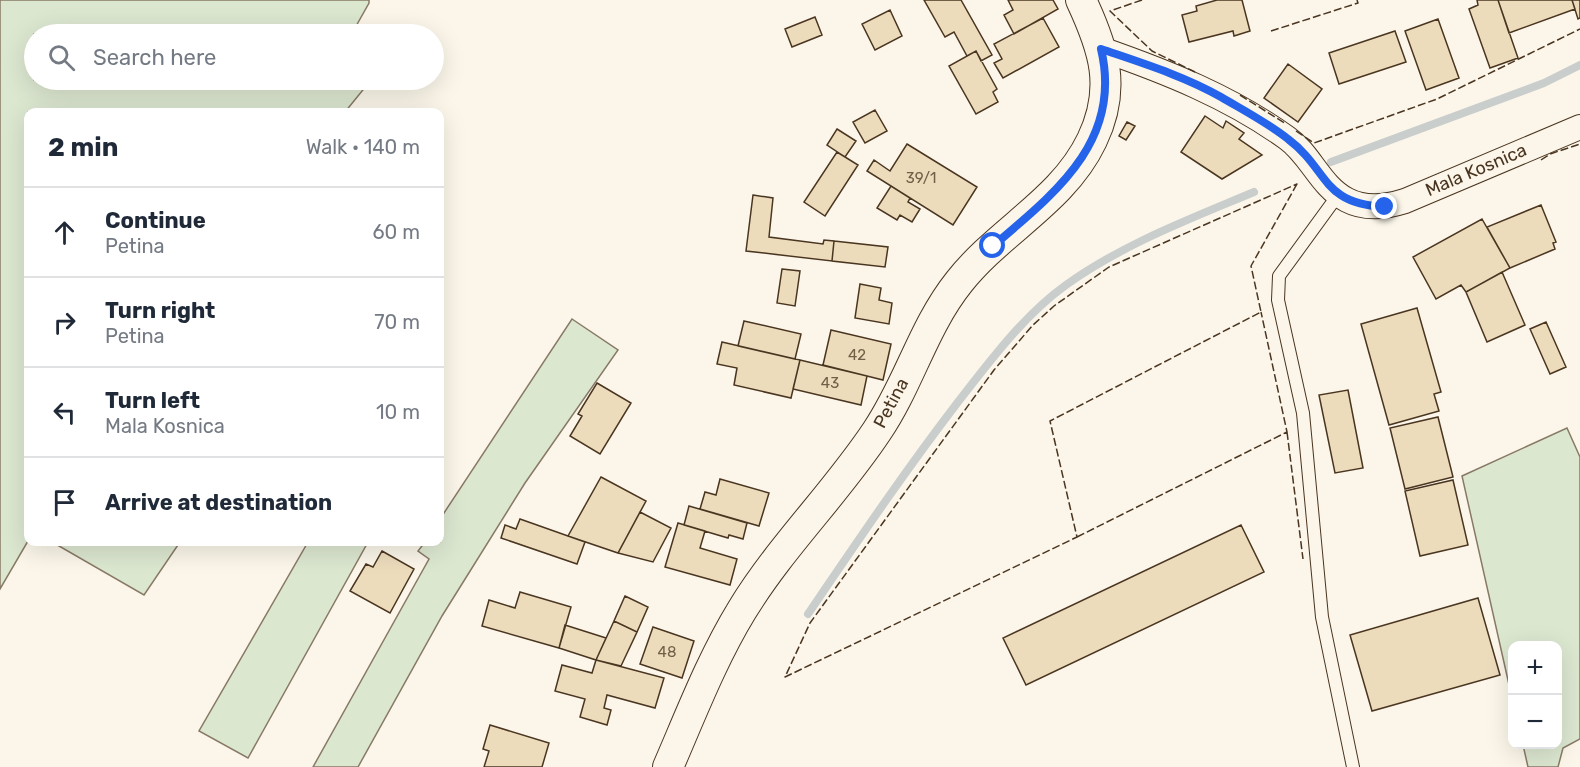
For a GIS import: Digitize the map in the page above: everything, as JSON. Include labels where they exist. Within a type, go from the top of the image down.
[{"type":"street","name":"Petina","points":[[668,767],[710,672],[743,608],[878,429],[943,303],[976,262],[1043,204],[1079,164],[1093,139],[1105,102],[1107,71],[1101,49],[1081,0]]},
{"type":"street","points":[[1101,49],[1189,82],[1289,139],[1338,195]]},
{"type":"street","name":"Mala Kosnica","points":[[1338,195],[1350,201],[1385,207],[1405,201],[1580,127]]},
{"type":"lane","points":[[1338,195],[1279,276],[1278,300],[1303,413],[1322,617],[1353,767]]},
{"type":"green space","points":[[0,0],[369,0],[357,24],[24,24],[24,90],[363,90],[348,108],[24,108],[25,546],[0,589]]},
{"type":"green space","points":[[572,319],[618,350],[525,483],[442,616],[358,767],[313,767],[429,559],[418,551],[422,546],[444,546],[444,513]]},
{"type":"green space","points":[[1567,428],[1580,457],[1580,739],[1563,748],[1558,767],[1528,767],[1524,749],[1562,749],[1562,641],[1508,641],[1508,680],[1462,476]]},
{"type":"green space","points":[[59,546],[177,546],[144,595]]},
{"type":"green space","points":[[306,546],[366,546],[248,758],[199,731]]},
{"type":"building","points":[[924,0],[961,0],[992,55],[981,61],[976,51],[967,56],[954,32],[945,37]]},
{"type":"building","points":[[1008,0],[1053,0],[1058,9],[1014,34],[1004,15],[1013,10]]},
{"type":"building","points":[[1217,0],[1242,0],[1250,31],[1234,36],[1233,31],[1189,42],[1182,15],[1197,11],[1196,6]]},
{"type":"building","points":[[1477,0],[1498,0],[1518,58],[1490,68],[1469,9],[1478,5]]},
{"type":"building","points":[[1498,0],[1572,0],[1575,9],[1509,33]]},
{"type":"building","points":[[1572,0],[1580,0],[1580,18],[1578,19]]},
{"type":"building","points":[[890,10],[902,36],[875,50],[862,24]]},
{"type":"building","points":[[815,17],[822,35],[792,47],[785,29]]},
{"type":"building","points":[[1043,18],[1059,47],[1003,78],[994,63],[1002,59],[994,44]]},
{"type":"building","points":[[1438,19],[1459,78],[1426,90],[1405,31]]},
{"type":"building","points":[[1395,31],[1406,62],[1339,84],[1329,53]]},
{"type":"building","points":[[976,51],[997,89],[993,92],[998,102],[976,114],[949,66]]},
{"type":"building","points":[[1288,64],[1322,89],[1298,122],[1264,98]]},
{"type":"building","points":[[875,110],[887,131],[865,143],[853,122]]},
{"type":"building","points":[[1205,116],[1223,128],[1226,121],[1244,133],[1239,139],[1262,155],[1222,179],[1181,152]]},
{"type":"building","points":[[1127,122],[1135,126],[1126,140],[1119,136]]},
{"type":"building","points":[[837,129],[856,141],[845,157],[827,145]]},
{"type":"building","points":[[907,144],[977,187],[953,225],[867,171],[874,160],[890,171]]},
{"type":"building","points":[[837,152],[858,165],[825,216],[804,202]]},
{"type":"building","points":[[891,186],[910,198],[908,202],[920,209],[912,222],[900,215],[897,220],[877,208]]},
{"type":"building","points":[[753,195],[773,198],[769,237],[823,244],[824,240],[834,241],[832,261],[746,251]]},
{"type":"building","points":[[1541,205],[1556,242],[1553,243],[1555,249],[1510,268],[1487,227]]},
{"type":"building","points":[[1482,219],[1510,268],[1466,292],[1461,285],[1436,299],[1413,257]]},
{"type":"building","points":[[834,241],[888,247],[885,267],[832,261]]},
{"type":"building","points":[[782,269],[800,271],[795,306],[777,303]]},
{"type":"building","points":[[1502,272],[1525,325],[1487,342],[1466,292]]},
{"type":"building","points":[[860,284],[881,288],[879,300],[892,303],[889,324],[855,318]]},
{"type":"building","points":[[1417,308],[1441,392],[1434,394],[1439,411],[1389,425],[1361,324]]},
{"type":"building","points":[[744,321],[801,334],[795,359],[738,346]]},
{"type":"building","points":[[1546,322],[1566,367],[1550,374],[1530,329]]},
{"type":"building","points":[[831,330],[891,344],[883,380],[823,365]]},
{"type":"building","points":[[722,342],[800,360],[791,398],[734,385],[737,368],[717,364]]},
{"type":"building","points":[[800,360],[867,376],[861,405],[793,389]]},
{"type":"building","points":[[597,383],[631,403],[600,454],[570,436],[582,416],[578,414]]},
{"type":"building","points":[[1348,390],[1363,468],[1335,473],[1319,395]]},
{"type":"building","points":[[1438,417],[1453,477],[1405,489],[1390,428]]},
{"type":"building","points":[[601,477],[646,501],[618,553],[568,536]]},
{"type":"building","points":[[720,479],[769,493],[759,526],[700,509],[705,492],[716,495]]},
{"type":"building","points":[[1453,480],[1468,545],[1420,556],[1405,491]]},
{"type":"building","points":[[689,506],[747,523],[743,539],[729,535],[728,538],[684,525]]},
{"type":"building","points":[[640,512],[671,528],[653,562],[618,553]]},
{"type":"building","points":[[520,519],[585,542],[577,564],[501,538],[505,525],[516,529]]},
{"type":"building","points":[[678,523],[705,531],[700,548],[737,559],[730,585],[665,567]]},
{"type":"building","points":[[1241,525],[1264,572],[1026,685],[1003,638]]},
{"type":"building","points":[[382,551],[414,569],[390,613],[350,591],[366,564],[373,567]]},
{"type":"building","points":[[520,592],[571,607],[559,648],[482,626],[489,600],[515,608]]},
{"type":"building","points":[[625,596],[648,607],[637,632],[614,621]]},
{"type":"building","points":[[1478,598],[1500,675],[1372,711],[1350,635]]},
{"type":"building","points":[[614,621],[637,632],[621,666],[596,660]]},
{"type":"building","points":[[565,625],[606,638],[596,660],[559,648]]},
{"type":"building","points":[[653,627],[694,641],[682,678],[640,664]]},
{"type":"building","points":[[596,660],[664,678],[655,708],[607,695],[604,708],[611,710],[607,725],[580,717],[585,699],[555,691],[562,665],[592,673]]},
{"type":"building","points":[[490,725],[549,743],[542,767],[484,767],[489,751],[483,749]]},
{"type":"waterway","points":[[1331,162],[1544,83],[1580,65]]},
{"type":"waterway","points":[[808,614],[938,428],[995,355],[1036,310],[1066,285],[1110,257],[1181,222],[1254,192]]},
{"type":"fence","points":[[1142,0],[1110,11],[1152,51],[1195,72]]},
{"type":"fence","points":[[1271,31],[1358,3],[1357,0]]},
{"type":"fence","points":[[1296,131],[1314,143],[1437,99],[1580,29]]},
{"type":"fence","points":[[1240,95],[1286,124]]},
{"type":"fence","points":[[1541,160],[1550,154],[1580,144]]},
{"type":"fence","points":[[1297,184],[1251,266],[1261,312],[1050,421],[1077,537],[785,677],[810,623],[994,370],[1033,325],[1054,306],[1109,267],[1297,184]]},
{"type":"fence","points":[[1077,537],[1287,432],[1261,312]]},
{"type":"fence","points":[[1287,432],[1303,559]]},
{"type":"route","points":[[993,246],[1062,185],[1079,164],[1093,139],[1107,92],[1107,71],[1101,49],[1163,71],[1220,97],[1289,139],[1309,159],[1318,174],[1338,195],[1368,206],[1385,207]]}]
